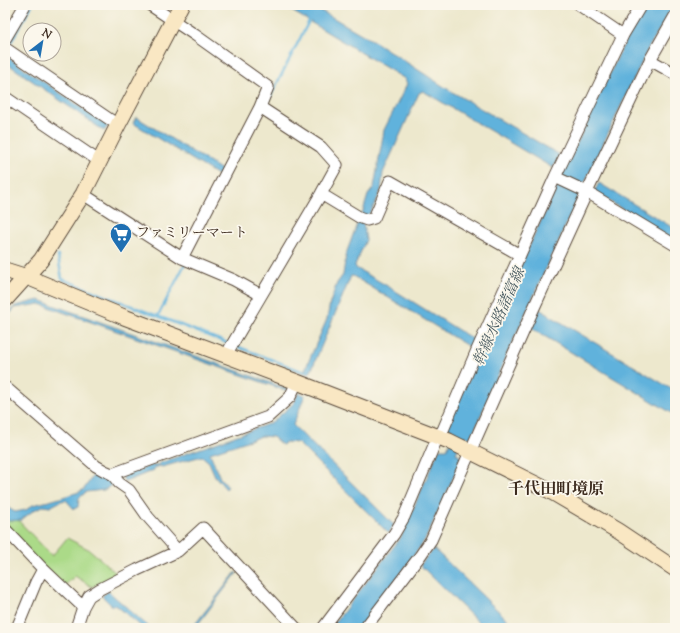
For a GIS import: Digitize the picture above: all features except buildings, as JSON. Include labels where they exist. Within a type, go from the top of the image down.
[{"type":"street","points":[[5,38],[25,5]]},
{"type":"street","points":[[150,5],[268,87],[263,109],[186,260]]},
{"type":"street","points":[[5,300],[41,260],[83,194],[181,5]]},
{"type":"street","points":[[579,5],[623,35]]},
{"type":"street","points":[[455,443],[443,430],[478,346],[520,255],[560,179],[623,35],[641,5]]},
{"type":"street","points":[[323,628],[396,531],[455,443],[530,316],[582,189],[675,16]]},
{"type":"street","points":[[5,48],[118,124]]},
{"type":"street","points":[[650,60],[675,74]]},
{"type":"street","points":[[5,97],[99,161]]},
{"type":"street","points":[[228,356],[230,348],[337,165],[321,147],[263,109]]},
{"type":"street","points":[[560,179],[582,189],[675,245]]},
{"type":"street","points":[[321,194],[363,219],[374,218],[390,181],[520,255]]},
{"type":"street","points":[[83,194],[186,260],[234,280],[261,295]]},
{"type":"street","points":[[5,270],[27,277],[124,317],[455,443],[550,491],[618,531],[675,569]]},
{"type":"street","points":[[5,387],[96,466],[105,472],[112,474],[268,417],[290,397],[297,382]]},
{"type":"street","points":[[365,628],[431,540],[455,443]]},
{"type":"street","points":[[112,474],[119,483],[129,490],[148,517],[178,551]]},
{"type":"street","points":[[76,628],[83,607],[89,596],[137,570],[178,551],[203,528],[296,628]]},
{"type":"street","points":[[5,529],[43,569],[83,607]]},
{"type":"street","points":[[17,628],[43,569]]},
{"type":"green space","points":[[15,517],[52,556],[67,538],[90,550],[117,574],[92,587],[75,576],[64,586],[5,534],[5,520]]},
{"type":"water","points":[[282,5],[311,5],[377,43],[449,90],[560,155],[553,168],[423,91],[419,93],[383,173],[381,191],[371,212],[367,215],[363,223],[366,240],[355,265],[356,268],[476,341],[471,348],[351,276],[311,371],[308,374],[304,372],[327,319],[330,303],[337,283],[343,275],[346,254],[357,224],[360,221],[368,195],[374,187],[384,130],[407,84],[405,79]]},
{"type":"water","name":"幹線水路諸富線","points":[[646,5],[674,5],[649,47],[584,184],[578,182],[580,194],[508,352],[471,438],[464,436],[456,453],[462,458],[426,538],[360,628],[331,628],[401,537],[439,449],[447,449],[455,431],[447,427],[482,348],[626,39]]},
{"type":"water","points":[[5,55],[108,126],[104,131],[5,62]]},
{"type":"water","points":[[136,117],[222,170],[219,176],[133,123]]},
{"type":"water","points":[[599,183],[675,229],[675,241],[594,192]]},
{"type":"water","points":[[39,300],[288,389],[287,391],[40,304],[15,308],[5,320],[5,317],[15,306]]},
{"type":"water","points":[[539,309],[675,391],[675,415],[531,328]]},
{"type":"water","points":[[298,393],[305,395],[293,425],[394,525],[388,533],[298,443],[287,442],[282,445],[273,437],[262,436],[210,453],[220,478],[228,487],[226,489],[215,476],[209,462],[202,456],[154,468],[154,470],[125,482],[123,479],[123,476],[152,465],[154,466],[271,423],[294,403]]},
{"type":"water","points":[[95,473],[98,473],[112,481],[112,485],[104,490],[86,492],[79,498],[78,507],[74,509],[66,500],[50,507],[43,506],[34,510],[21,520],[7,521],[5,519],[5,502],[7,503],[8,508],[15,512],[26,510],[33,505],[79,492],[84,489]]},
{"type":"water","points":[[434,549],[516,628],[484,628],[420,565]]},
{"type":"water","points":[[236,572],[237,573],[195,628],[192,628]]},
{"type":"water","points":[[108,591],[150,628],[143,628],[117,606],[111,605],[102,596]]},
{"type":"waterway","points":[[11,42],[32,5]]},
{"type":"waterway","points":[[268,101],[309,21]]},
{"type":"waterway","points":[[58,256],[62,279],[227,343]]},
{"type":"waterway","points":[[158,316],[186,262]]},
{"type":"waterway","points":[[236,346],[304,372]]},
{"type":"place","name":"ファミリーマート","points":[[121,254]]},
{"type":"district","name":"千代田町境原","points":[[556,490]]}]
